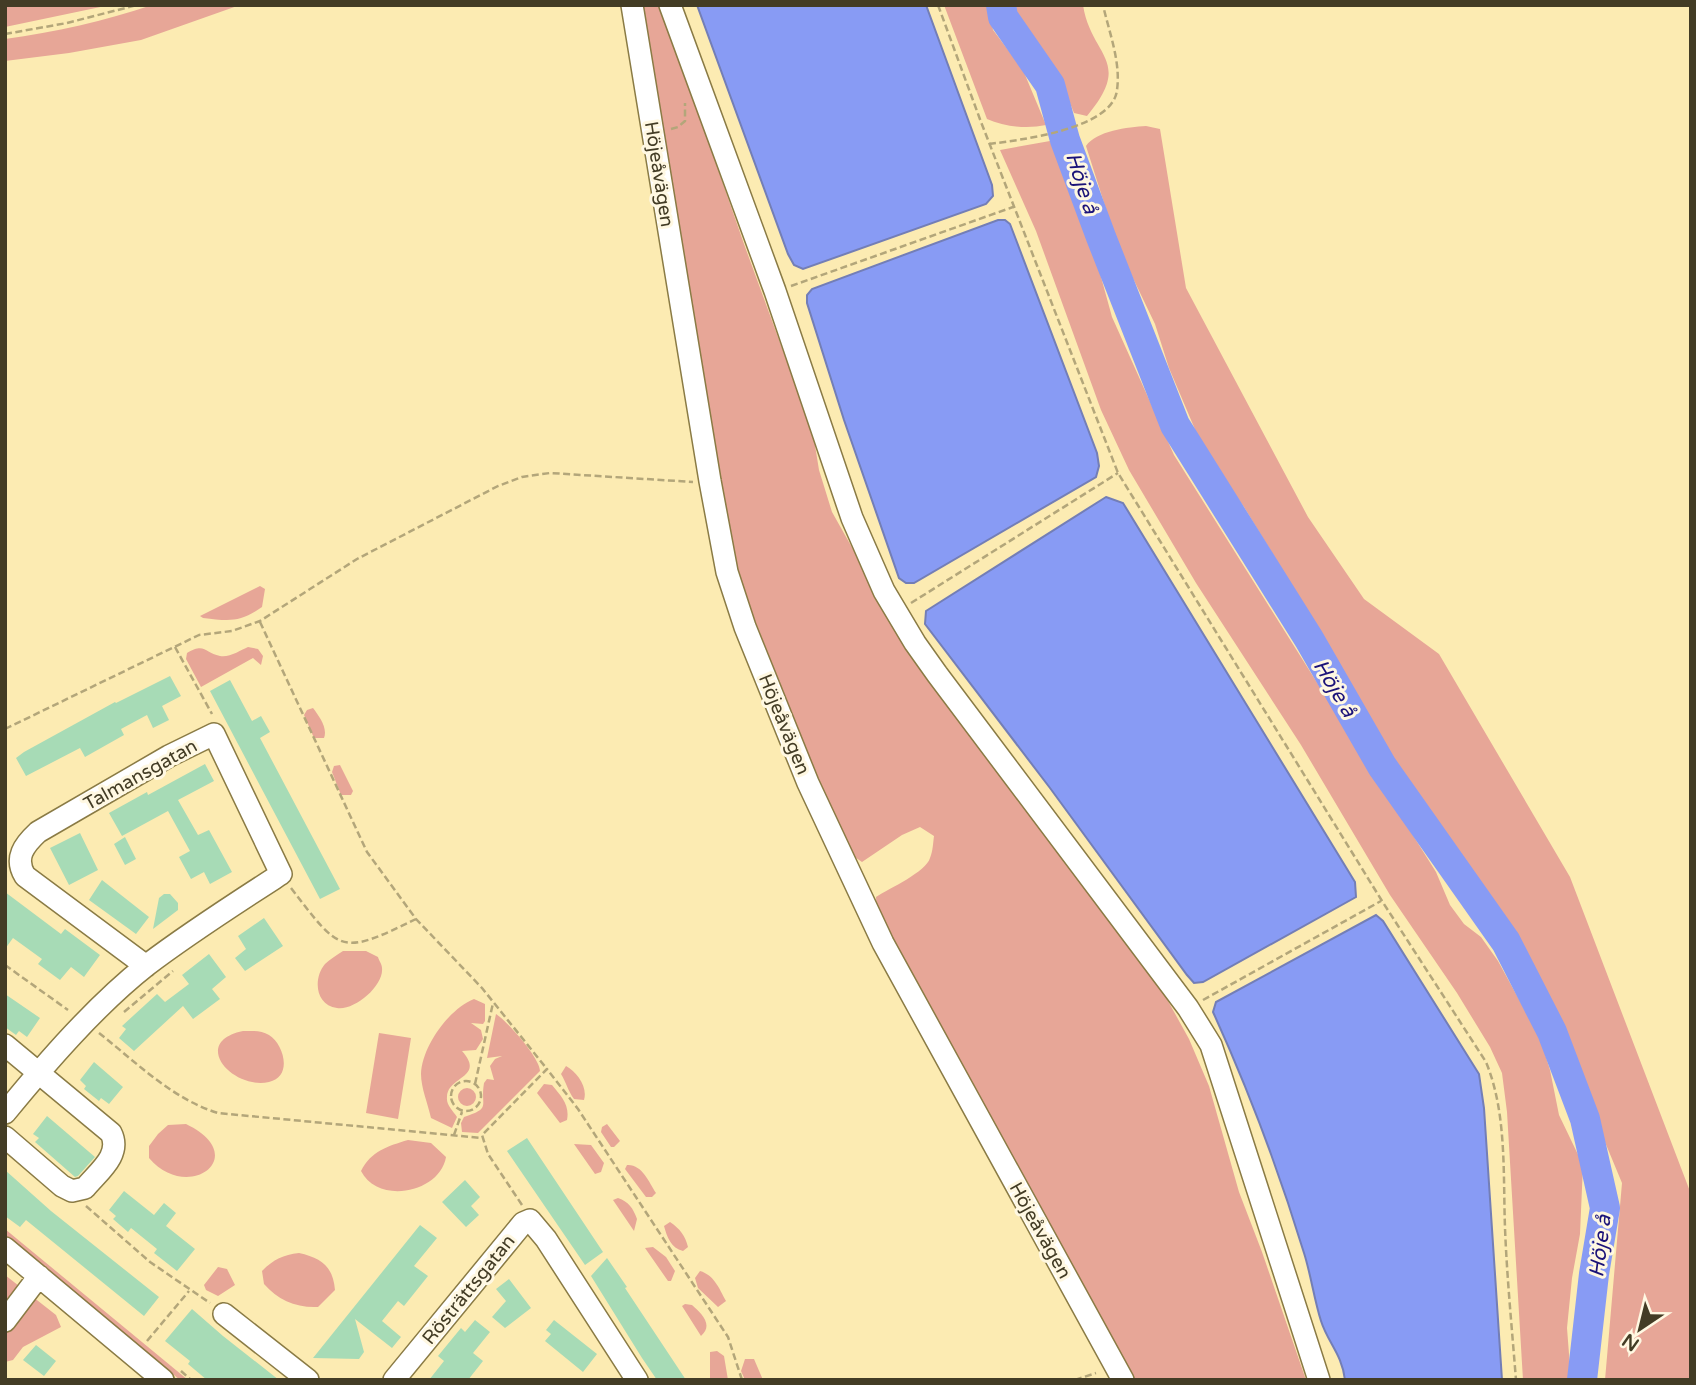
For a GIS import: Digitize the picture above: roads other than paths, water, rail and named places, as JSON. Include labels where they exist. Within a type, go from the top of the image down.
[{"type":"street","name":"Höjeåvägen","points":[[632,5],[710,481],[730,583],[745,627],[808,783],[883,943],[1119,1373]]},
{"type":"street","points":[[670,5],[775,291],[852,518],[884,591],[937,674],[1188,1008],[1211,1045],[1319,1380]]},
{"type":"street","name":"Talmansgatan","points":[[214,734],[285,884],[146,966],[26,876],[21,870],[19,857],[27,842],[38,832],[169,756],[214,734]]},
{"type":"street","points":[[5,1113],[39,1071],[85,1022],[146,966]]},
{"type":"street","points":[[5,1045],[111,1133],[115,1141],[115,1151],[85,1188],[72,1191],[62,1186],[5,1137]]},
{"type":"street","name":"Rösträttsgatan","points":[[394,1380],[523,1223],[530,1220],[547,1239],[636,1380]]},
{"type":"street","points":[[5,1248],[168,1372]]},
{"type":"street","points":[[5,1321],[39,1276]]},
{"type":"street","points":[[224,1314],[309,1380]]},
{"type":"water","points":[[697,5],[926,5],[992,185],[993,196],[986,204],[803,269],[794,265]]},
{"type":"water","points":[[998,220],[1005,220],[1010,224],[1097,453],[1099,466],[1096,477],[914,583],[906,583],[899,578],[844,420],[807,303],[807,295],[812,289]]},
{"type":"water","points":[[1106,497],[1123,503],[1355,882],[1356,897],[1203,982],[1194,983],[1187,975],[925,624],[926,611]]},
{"type":"water","points":[[1376,915],[1383,921],[1479,1074],[1484,1108],[1502,1380],[1345,1380],[1341,1363],[1321,1321],[1304,1253],[1274,1162],[1213,1012],[1216,1002]]},
{"type":"waterway","name":"Höje å","points":[[1001,5],[1003,17],[1050,85],[1065,140],[1175,425],[1309,639],[1382,766],[1506,942],[1552,1032],[1585,1119],[1605,1208],[1594,1274],[1582,1380]]}]
